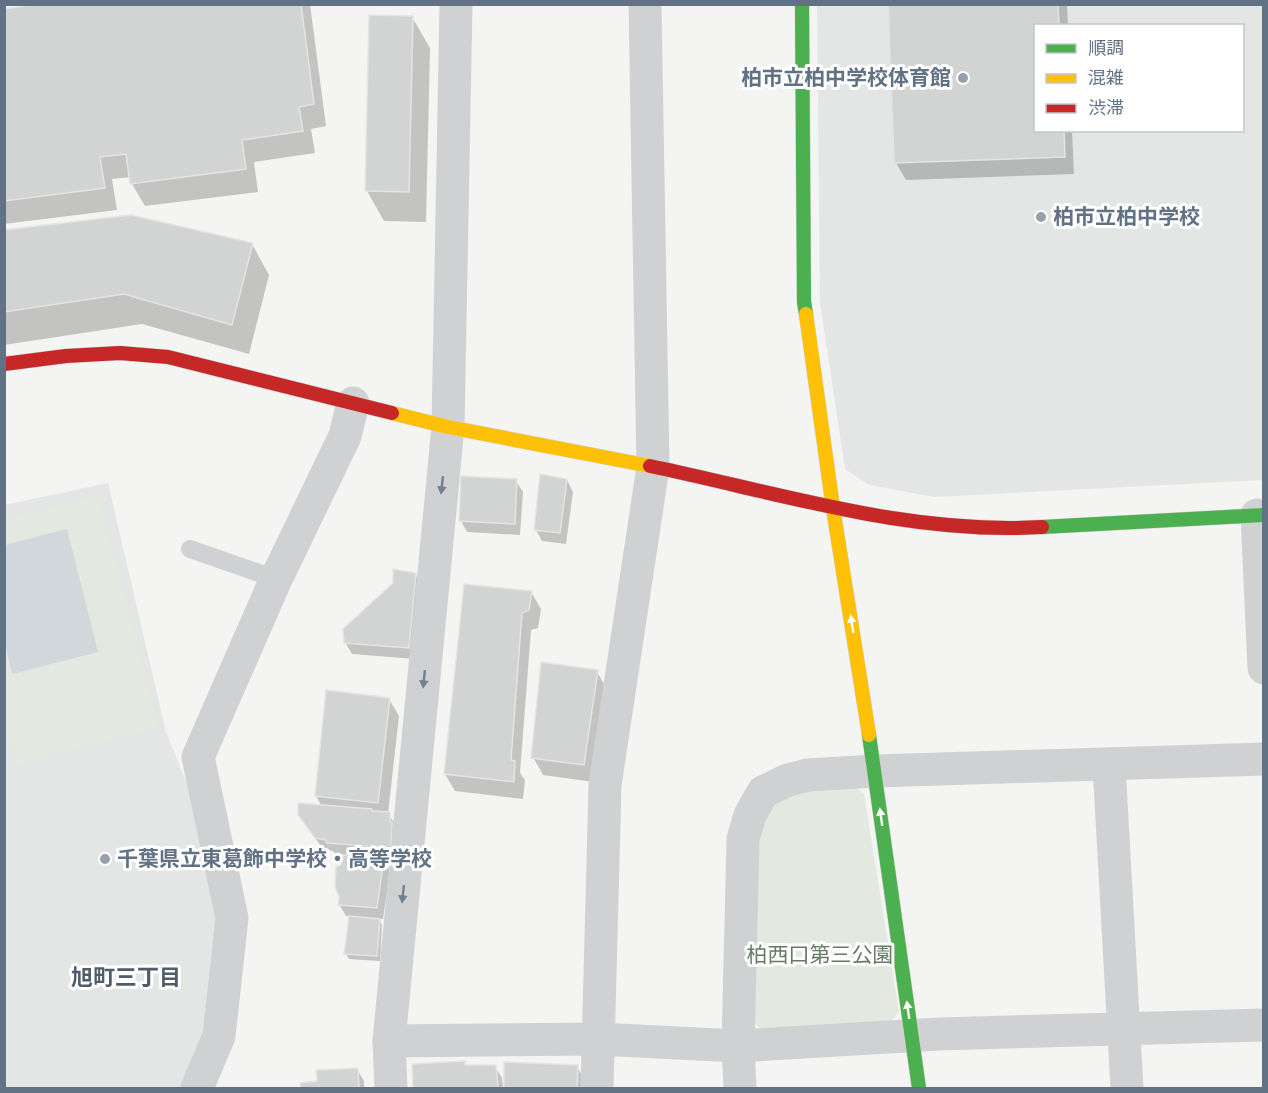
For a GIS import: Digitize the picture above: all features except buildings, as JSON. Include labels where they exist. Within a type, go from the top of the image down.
[{"type":"street","points":[[391,1089],[389,1041],[448,427],[456,4]]},
{"type":"street","points":[[597,1089],[605,785],[654,466],[645,4]]},
{"type":"street","points":[[802,4],[804,302],[833,508],[875,771],[919,1089]]},
{"type":"street","points":[[4,364],[66,356],[120,353],[168,357],[448,427],[654,466],[833,508],[957,527],[1008,529],[1260,515],[1263,668]]},
{"type":"street","points":[[197,1089],[219,1036],[232,918],[198,757],[276,579],[345,436],[353,403]]},
{"type":"street","points":[[740,1089],[738,1046],[743,839],[750,815],[763,792],[788,780],[807,775],[1263,759]]},
{"type":"street","points":[[1109,765],[1127,1089]]},
{"type":"street","points":[[389,1041],[597,1039],[738,1046],[912,1035],[1263,1025]]},
{"type":"lane","points":[[190,549],[276,579]]},
{"type":"shaded area","name":"柏市立柏中学校","points":[[817,5],[1263,5],[1263,480],[934,497],[869,485],[845,469],[820,303]]},
{"type":"shaded area","name":"千葉県立東葛飾中学校・高等学校","points":[[108,483],[166,732],[186,782],[223,936],[211,1027],[186,1088],[5,1088],[4,505]]},
{"type":"shaded area","points":[[67,529],[98,652],[12,674],[5,643],[5,545]]},
{"type":"green space","points":[[99,495],[160,728],[16,766],[5,726],[5,519]]},
{"type":"green space","name":"柏西口第三公園","points":[[851,782],[864,794],[899,1012],[889,1023],[760,1028],[748,1017],[753,838],[774,798]]},
{"type":"traffic: fast","points":[[802,4],[804,302],[806,314]]},
{"type":"traffic: fast","points":[[1042,527],[1264,515]]},
{"type":"traffic: fast","points":[[869,735],[919,1088]]},
{"type":"traffic: slow","points":[[806,314],[833,508],[869,735]]},
{"type":"traffic: slow","points":[[392,413],[448,427],[650,466]]},
{"type":"traffic: jam","points":[[4,364],[66,356],[120,353],[168,357],[392,413]]},
{"type":"traffic: jam","points":[[650,466],[844,510],[893,518],[942,525],[992,528],[1042,527]]},
{"type":"place","name":"柏市立柏中学校体育館","points":[[963,78]]},
{"type":"place","name":"柏市立柏中学校","points":[[1041,217]]},
{"type":"place","name":"千葉県立東葛飾中学校・高等学校","points":[[105,859]]},
{"type":"district","name":"旭町三丁目","points":[[126,977]]}]
